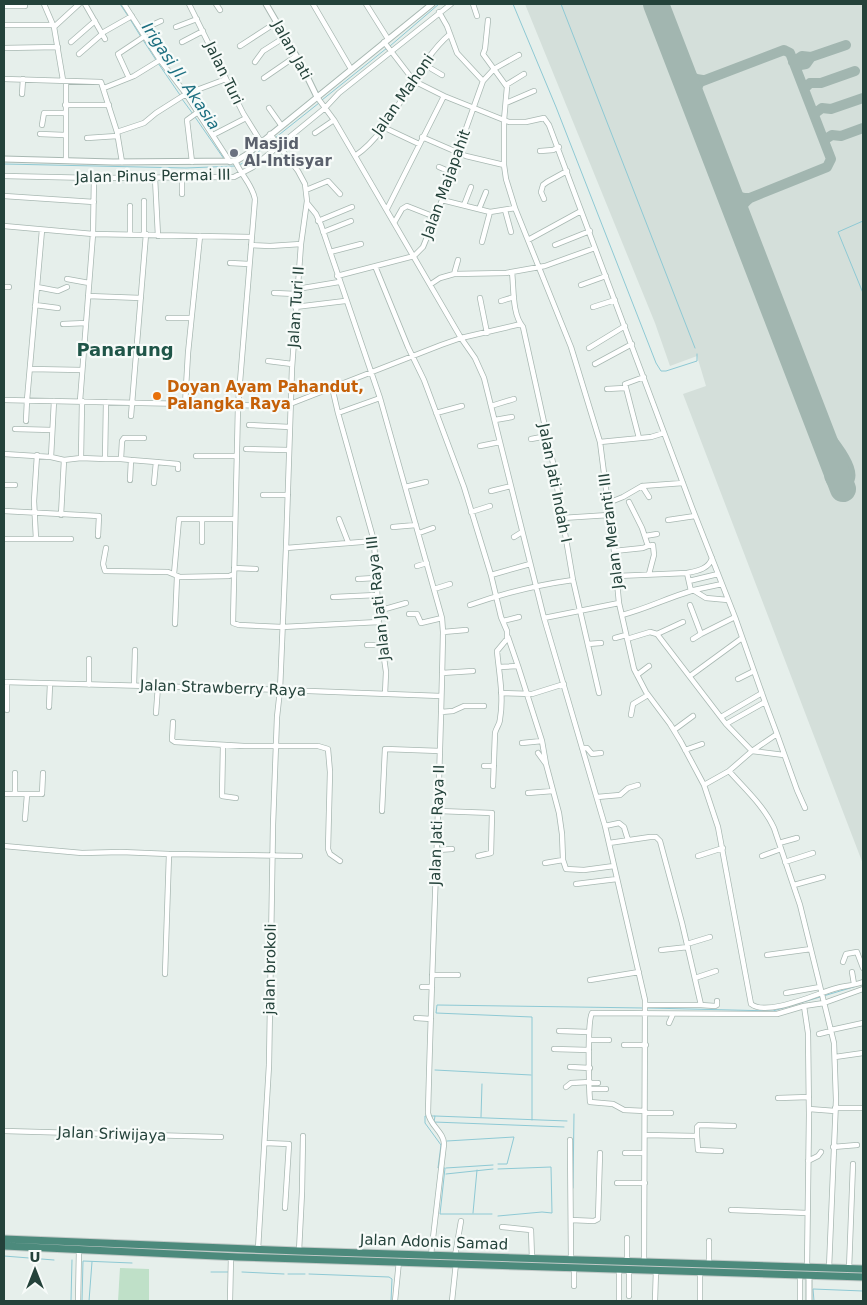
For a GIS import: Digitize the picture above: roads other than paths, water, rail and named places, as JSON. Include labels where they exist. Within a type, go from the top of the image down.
[{"type":"highway","name":"Jalan Adonis Samad","points":[[4,1239],[170,1250],[258,1249],[431,1255],[456,1260],[571,1260],[628,1266],[644,1263],[829,1268],[849,1269],[862,1273]]},
{"type":"highway","points":[[4,1246],[79,1250],[170,1250],[231,1256],[399,1261],[456,1260],[619,1272],[628,1266],[656,1273],[808,1276],[862,1273]]},
{"type":"street","points":[[44,4],[54,26],[64,81],[66,160]]},
{"type":"street","points":[[4,26],[54,26],[79,4]]},
{"type":"street","points":[[86,4],[103,35]]},
{"type":"street","points":[[124,4],[160,60],[250,186],[255,199],[238,406],[234,624],[282,627],[379,622]]},
{"type":"street","name":"Jalan Turi","points":[[189,4],[246,118],[261,142]]},
{"type":"street","points":[[217,4],[220,10]]},
{"type":"street","name":"Jalan Jati","points":[[266,4],[296,56],[317,99]]},
{"type":"street","points":[[313,4],[351,70]]},
{"type":"street","points":[[366,4],[390,51],[414,80],[444,96],[504,120],[520,123],[545,118],[550,124],[805,808]]},
{"type":"street","points":[[4,159],[235,164],[261,142],[272,136],[281,125],[295,118],[432,4]]},
{"type":"street","name":"Jalan Pinus Permai III","points":[[4,176],[155,178],[224,177],[241,174],[280,146],[323,106],[451,4]]},
{"type":"street","points":[[473,4],[477,16]]},
{"type":"street","points":[[4,6],[25,6]]},
{"type":"street","points":[[439,12],[457,53],[483,80],[494,69],[519,55]]},
{"type":"street","points":[[79,54],[132,16]]},
{"type":"street","points":[[176,27],[197,19]]},
{"type":"street","points":[[488,20],[485,49],[482,54],[506,85],[524,74]]},
{"type":"street","points":[[71,42],[95,21]]},
{"type":"street","points":[[142,30],[161,21]]},
{"type":"street","points":[[240,46],[277,22]]},
{"type":"street","points":[[182,42],[203,31]]},
{"type":"street","name":"Jalan Mahoni","points":[[355,156],[365,148],[383,127],[438,45],[450,34]]},
{"type":"street","points":[[129,78],[118,54],[145,36]]},
{"type":"street","points":[[255,62],[263,51],[285,37]]},
{"type":"street","points":[[4,48],[58,47]]},
{"type":"street","points":[[264,78],[296,56]]},
{"type":"street","points":[[104,88],[129,78],[160,60]]},
{"type":"street","points":[[425,65],[442,75]]},
{"type":"street","points":[[4,79],[99,81],[104,88],[109,105],[122,162]]},
{"type":"street","points":[[22,94],[23,79]]},
{"type":"street","points":[[87,138],[117,134],[144,123],[186,94],[226,79]]},
{"type":"street","name":"Jalan Majapahit","points":[[414,256],[425,245],[436,218],[453,173],[483,80]]},
{"type":"street","name":"Jalan Meranti III","points":[[506,85],[504,120],[504,165],[506,179],[515,208],[571,347],[600,442],[619,603],[637,675],[648,695],[674,730],[704,785],[723,848],[751,1004],[755,1007],[771,1008],[791,1002]]},
{"type":"street","points":[[506,103],[534,91]]},
{"type":"street","points":[[387,209],[444,96]]},
{"type":"street","points":[[317,99],[334,120],[461,338],[471,351],[482,373],[544,618],[605,826],[645,1009],[644,1263]]},
{"type":"street","points":[[65,105],[109,105]]},
{"type":"street","points":[[268,108],[281,125]]},
{"type":"street","points":[[192,162],[187,120],[198,112]]},
{"type":"street","points":[[42,124],[44,113],[65,113]]},
{"type":"street","points":[[213,135],[246,118]]},
{"type":"street","points":[[295,118],[301,126]]},
{"type":"street","points":[[314,133],[334,120]]},
{"type":"street","points":[[383,127],[419,144]]},
{"type":"street","points":[[40,134],[66,135]]},
{"type":"street","name":"Jalan Turi II","points":[[272,136],[298,171],[306,190],[307,203],[295,307],[282,627]]},
{"type":"street","points":[[422,137],[475,159],[504,165]]},
{"type":"street","points":[[540,151],[559,148]]},
{"type":"street","points":[[438,167],[453,173]]},
{"type":"street","points":[[544,199],[540,192],[543,185],[567,171]]},
{"type":"street","points":[[182,177],[182,194]]},
{"type":"street","points":[[81,458],[82,370],[93,234],[94,178]]},
{"type":"street","points":[[155,178],[158,236]]},
{"type":"street","points":[[306,190],[328,181],[340,194]]},
{"type":"street","points":[[464,205],[471,187]]},
{"type":"street","points":[[479,209],[486,192]]},
{"type":"street","points":[[4,196],[94,202]]},
{"type":"street","points":[[442,200],[490,212],[515,208]]},
{"type":"street","points":[[131,416],[145,234],[144,201]]},
{"type":"street","name":"Jalan Jati Raya II","points":[[307,203],[323,232],[380,398],[442,618],[442,696],[428,1116],[444,1139],[444,1144],[431,1255]]},
{"type":"street","points":[[130,206],[130,234]]},
{"type":"street","points":[[394,222],[402,209],[407,206],[436,218]]},
{"type":"street","points":[[318,221],[352,207]]},
{"type":"street","points":[[505,210],[511,232]]},
{"type":"street","points":[[528,240],[581,211]]},
{"type":"street","points":[[482,242],[490,212]]},
{"type":"street","points":[[323,232],[352,222]]},
{"type":"street","points":[[4,226],[93,234],[251,237]]},
{"type":"street","points":[[26,421],[42,230]]},
{"type":"street","points":[[555,245],[590,231]]},
{"type":"street","points":[[185,405],[191,318],[200,236]]},
{"type":"street","points":[[251,245],[301,244]]},
{"type":"street","points":[[330,252],[362,244]]},
{"type":"street","points":[[431,284],[440,278],[454,274],[512,272],[545,266],[595,248]]},
{"type":"street","points":[[274,293],[297,292],[375,266],[414,256]]},
{"type":"street","points":[[454,274],[458,260]]},
{"type":"street","points":[[230,263],[249,264]]},
{"type":"street","points":[[375,266],[412,356],[424,380],[464,487],[526,695],[542,741],[562,834],[563,860],[567,870],[614,866]]},
{"type":"street","name":"Jalan Jati Indah I","points":[[512,272],[517,313],[524,327],[528,344],[554,468],[573,580],[599,693]]},
{"type":"street","points":[[580,285],[606,276]]},
{"type":"street","points":[[67,280],[89,282]]},
{"type":"street","points":[[36,287],[58,290],[68,287]]},
{"type":"street","points":[[88,296],[141,298]]},
{"type":"street","points":[[501,301],[514,297]]},
{"type":"street","points":[[480,298],[487,333]]},
{"type":"street","points":[[295,307],[345,300]]},
{"type":"street","points":[[593,308],[615,300]]},
{"type":"street","points":[[35,306],[58,308]]},
{"type":"street","points":[[168,318],[191,318]]},
{"type":"street","points":[[63,324],[86,323]]},
{"type":"street","points":[[4,400],[285,406],[461,338],[521,324]]},
{"type":"street","points":[[588,348],[625,326]]},
{"type":"street","points":[[595,364],[632,344]]},
{"type":"street","points":[[268,362],[292,364]]},
{"type":"street","points":[[30,369],[82,370]]},
{"type":"street","points":[[639,438],[625,388],[626,382],[644,377]]},
{"type":"street","name":"Jalan Jati Raya III","points":[[332,387],[374,541],[379,622],[386,672],[385,694]]},
{"type":"street","points":[[608,389],[625,388]]},
{"type":"street","points":[[338,413],[380,398]]},
{"type":"street","points":[[491,406],[514,399]]},
{"type":"street","points":[[51,457],[54,401]]},
{"type":"street","points":[[105,459],[106,402]]},
{"type":"street","points":[[436,413],[462,406]]},
{"type":"street","points":[[495,420],[512,418]]},
{"type":"street","points":[[249,425],[290,426]]},
{"type":"street","points":[[15,429],[52,430]]},
{"type":"street","points":[[600,442],[664,433]]},
{"type":"street","points":[[531,439],[547,436]]},
{"type":"street","points":[[121,459],[122,439],[144,438]]},
{"type":"street","points":[[480,446],[500,442]]},
{"type":"street","points":[[246,449],[289,450]]},
{"type":"street","points":[[4,454],[37,455],[64,460],[81,458],[156,462],[178,464],[178,469]]},
{"type":"street","points":[[36,539],[37,455]]},
{"type":"street","points":[[196,456],[236,456]]},
{"type":"street","points":[[61,515],[64,460]]},
{"type":"street","points":[[130,480],[131,460]]},
{"type":"street","points":[[154,483],[156,462]]},
{"type":"street","points":[[405,487],[426,482]]},
{"type":"street","points":[[608,503],[642,486],[683,483]]},
{"type":"street","points":[[4,485],[15,485]]},
{"type":"street","points":[[491,491],[511,486]]},
{"type":"street","points":[[642,486],[649,497]]},
{"type":"street","points":[[263,495],[288,493]]},
{"type":"street","points":[[629,502],[648,546]]},
{"type":"street","points":[[471,512],[490,506]]},
{"type":"street","points":[[4,511],[99,516],[98,536]]},
{"type":"street","points":[[562,518],[609,515]]},
{"type":"street","points":[[668,520],[695,516]]},
{"type":"street","points":[[175,624],[178,521],[181,518],[235,519]]},
{"type":"street","points":[[202,519],[202,542]]},
{"type":"street","points":[[340,519],[348,542]]},
{"type":"street","points":[[393,527],[416,525]]},
{"type":"street","points":[[419,533],[433,528]]},
{"type":"street","points":[[514,537],[522,532]]},
{"type":"street","points":[[645,536],[657,534]]},
{"type":"street","points":[[4,539],[71,539]]},
{"type":"street","points":[[286,548],[374,541]]},
{"type":"street","points":[[614,551],[652,545],[654,555],[649,574]]},
{"type":"street","points":[[106,548],[103,564],[105,571],[168,572],[175,576],[229,576],[234,571],[256,569]]},
{"type":"street","points":[[617,576],[687,573],[708,566],[712,558]]},
{"type":"street","points":[[417,566],[427,563]]},
{"type":"street","points":[[491,575],[530,564]]},
{"type":"street","points":[[687,573],[692,591],[706,598],[728,600]]},
{"type":"street","points":[[689,581],[718,574]]},
{"type":"street","points":[[358,579],[375,578]]},
{"type":"street","points":[[470,605],[536,586],[573,580]]},
{"type":"street","points":[[434,589],[450,584]]},
{"type":"street","points":[[622,615],[692,591],[722,584]]},
{"type":"street","points":[[333,597],[377,596]]},
{"type":"street","points":[[378,611],[406,603]]},
{"type":"street","points":[[544,618],[619,603]]},
{"type":"street","points":[[690,605],[701,634]]},
{"type":"street","points":[[409,614],[417,614],[421,623]]},
{"type":"street","points":[[503,620],[518,617]]},
{"type":"street","points":[[693,639],[735,617]]},
{"type":"street","points":[[415,624],[442,618]]},
{"type":"street","points":[[657,634],[683,622]]},
{"type":"street","name":"jalan brokoli","points":[[258,1249],[269,1065],[276,745],[282,627]]},
{"type":"street","points":[[443,632],[466,630]]},
{"type":"street","points":[[615,638],[650,632],[657,634],[726,724],[752,752],[784,755]]},
{"type":"street","points":[[493,786],[495,733],[500,721],[501,693],[497,651],[508,636]]},
{"type":"street","points":[[690,676],[742,638]]},
{"type":"street","points":[[588,644],[600,643]]},
{"type":"street","points":[[367,646],[382,644]]},
{"type":"street","points":[[134,685],[135,650]]},
{"type":"street","points":[[89,659],[89,685]]},
{"type":"street","points":[[499,667],[518,666]]},
{"type":"street","points":[[637,675],[650,666]]},
{"type":"street","points":[[442,673],[473,671]]},
{"type":"street","points":[[738,679],[754,671]]},
{"type":"street","points":[[5,682],[7,710]]},
{"type":"street","name":"Jalan Strawberry Raya","points":[[5,682],[442,696]]},
{"type":"street","points":[[49,707],[50,684]]},
{"type":"street","points":[[501,693],[526,695],[564,684]]},
{"type":"street","points":[[156,713],[158,686]]},
{"type":"street","points":[[721,717],[762,693]]},
{"type":"street","points":[[632,715],[634,704],[648,695]]},
{"type":"street","points":[[726,724],[765,702]]},
{"type":"street","points":[[441,712],[453,711],[464,706],[484,706]]},
{"type":"street","points":[[674,730],[693,716]]},
{"type":"street","points":[[173,722],[173,741],[223,745],[323,747],[328,749],[328,849],[330,854],[340,861]]},
{"type":"street","points":[[704,785],[729,771],[777,734]]},
{"type":"street","points":[[522,743],[542,741]]},
{"type":"street","points":[[685,750],[702,744]]},
{"type":"street","points":[[223,745],[222,796],[236,798]]},
{"type":"street","points":[[582,748],[586,748],[592,754],[602,753]]},
{"type":"street","points":[[382,811],[385,749],[440,751]]},
{"type":"street","points":[[538,753],[546,764]]},
{"type":"street","points":[[484,766],[494,766]]},
{"type":"street","points":[[729,771],[769,818],[780,846],[794,886],[831,1031],[835,1058],[835,1110],[829,1268]]},
{"type":"street","points":[[15,773],[15,794]]},
{"type":"street","points":[[4,794],[43,794],[43,773]]},
{"type":"street","points":[[597,798],[620,795],[628,788],[638,785]]},
{"type":"street","points":[[528,792],[553,791]]},
{"type":"street","points":[[25,819],[27,795]]},
{"type":"street","points":[[438,810],[492,813],[491,853],[478,856]]},
{"type":"street","points":[[605,826],[621,824],[628,840]]},
{"type":"street","points":[[609,843],[656,837],[660,840],[701,1005]]},
{"type":"street","points":[[762,856],[797,838]]},
{"type":"street","points":[[4,846],[82,853],[121,852],[300,856]]},
{"type":"street","points":[[698,856],[723,848]]},
{"type":"street","points":[[437,850],[452,849]]},
{"type":"street","points":[[785,862],[813,853]]},
{"type":"street","points":[[165,974],[169,854]]},
{"type":"street","points":[[545,863],[563,860]]},
{"type":"street","points":[[794,886],[823,877]]},
{"type":"street","points":[[576,884],[618,879]]},
{"type":"street","points":[[661,950],[687,945],[710,937]]},
{"type":"street","points":[[767,956],[810,949]]},
{"type":"street","points":[[843,962],[846,954],[857,952],[863,968]]},
{"type":"street","points":[[695,978],[716,971]]},
{"type":"street","points":[[590,980],[638,972]]},
{"type":"street","points":[[852,972],[854,984]]},
{"type":"street","points":[[432,975],[458,975]]},
{"type":"street","points":[[645,1009],[673,1014],[776,1014],[804,1006],[854,984],[863,982]]},
{"type":"street","points":[[422,987],[432,987]]},
{"type":"street","points":[[820,987],[788,993],[791,1002],[863,989]]},
{"type":"street","points":[[671,1113],[624,1110],[613,1104],[592,1103],[590,1089],[590,1017],[592,1013],[701,1005],[715,1006],[717,1001]]},
{"type":"street","points":[[804,1006],[808,1034],[809,1097],[807,1268]]},
{"type":"street","points":[[669,1023],[673,1014]]},
{"type":"street","points":[[416,1018],[431,1019]]},
{"type":"street","points":[[819,1034],[863,1023]]},
{"type":"street","points":[[558,1031],[589,1032]]},
{"type":"street","points":[[589,1040],[609,1040]]},
{"type":"street","points":[[624,1045],[646,1046]]},
{"type":"street","points":[[554,1049],[590,1050]]},
{"type":"street","points":[[835,1058],[863,1053]]},
{"type":"street","points":[[570,1067],[590,1068]]},
{"type":"street","points":[[566,1087],[571,1083],[598,1083]]},
{"type":"street","points":[[590,1089],[606,1089]]},
{"type":"street","points":[[778,1098],[809,1097]]},
{"type":"street","points":[[809,1109],[863,1108]]},
{"type":"street","points":[[721,1151],[698,1150],[697,1127],[699,1125],[734,1126]]},
{"type":"street","name":"Jalan Sriwijaya","points":[[4,1131],[221,1137]]},
{"type":"street","points":[[645,1135],[697,1136]]},
{"type":"street","points":[[299,1251],[303,1136]]},
{"type":"street","points":[[570,1140],[571,1260]]},
{"type":"street","points":[[265,1143],[290,1144],[285,1208]]},
{"type":"street","points":[[833,1147],[857,1145]]},
{"type":"street","points":[[808,1162],[821,1152]]},
{"type":"street","points":[[570,1220],[594,1221],[598,1219],[600,1153]]},
{"type":"street","points":[[625,1153],[644,1153]]},
{"type":"street","points":[[849,1269],[853,1164]]},
{"type":"street","points":[[617,1183],[645,1183]]},
{"type":"street","points":[[731,1210],[807,1213]]},
{"type":"street","points":[[452,1301],[461,1221]]},
{"type":"street","points":[[502,1227],[531,1230],[532,1259]]},
{"type":"street","points":[[627,1238],[629,1296]]},
{"type":"street","points":[[709,1241],[709,1265]]},
{"type":"street","points":[[78,1301],[79,1250]]},
{"type":"street","points":[[230,1301],[231,1256]]},
{"type":"street","points":[[395,1301],[399,1261]]},
{"type":"street","points":[[574,1268],[574,1283]]},
{"type":"street","points":[[619,1272],[619,1301]]},
{"type":"street","points":[[655,1301],[656,1273]]},
{"type":"street","points":[[700,1274],[700,1301]]},
{"type":"street","points":[[800,1275],[800,1301]]},
{"type":"street","points":[[808,1276],[810,1301]]},
{"type":"waterway","name":"Irigasi Jl. Akasia","points":[[120,4],[128,16]]},
{"type":"waterway","points":[[390,46],[439,4]]},
{"type":"waterway","points":[[513,4],[556,107],[656,363],[661,371],[666,371],[697,361],[697,354]]},
{"type":"waterway","points":[[561,4],[695,348]]},
{"type":"waterway","name":"Irigasi Jl. Akasia","points":[[130,19],[141,37]]},
{"type":"waterway","name":"Irigasi Jl. Akasia","points":[[143,40],[156,60]]},
{"type":"waterway","points":[[322,100],[387,48]]},
{"type":"waterway","name":"Irigasi Jl. Akasia","points":[[158,63],[180,95]]},
{"type":"waterway","name":"Irigasi Jl. Akasia","points":[[182,99],[193,114]]},
{"type":"waterway","points":[[275,138],[319,103]]},
{"type":"waterway","name":"Irigasi Jl. Akasia","points":[[195,117],[224,159]]},
{"type":"waterway","points":[[239,165],[249,160],[272,140]]},
{"type":"waterway","points":[[4,164],[186,168],[235,166]]},
{"type":"waterway","points":[[863,221],[838,232],[863,293]]},
{"type":"waterway","points":[[648,1008],[773,1011],[857,986]]},
{"type":"waterway","points":[[532,1120],[532,1017],[436,1013],[437,1005],[644,1008]]},
{"type":"waterway","points":[[435,1070],[531,1075]]},
{"type":"waterway","points":[[481,1117],[482,1084]]},
{"type":"waterway","points":[[573,1188],[574,1114]]},
{"type":"waterway","points":[[427,1116],[425,1116],[425,1123],[441,1145],[438,1168],[445,1168],[440,1214],[492,1214]]},
{"type":"waterway","points":[[431,1116],[435,1116],[434,1122],[564,1127]]},
{"type":"waterway","points":[[435,1116],[567,1121]]},
{"type":"waterway","points":[[447,1141],[514,1137],[507,1164],[498,1164]]},
{"type":"waterway","points":[[446,1168],[493,1165]]},
{"type":"waterway","points":[[498,1169],[551,1167],[552,1213],[542,1212],[498,1216]]},
{"type":"waterway","points":[[446,1174],[493,1169]]},
{"type":"waterway","points":[[473,1213],[477,1170]]},
{"type":"waterway","points":[[4,1256],[54,1260]]},
{"type":"waterway","points":[[71,1301],[72,1260]]},
{"type":"waterway","points":[[82,1301],[83,1261],[132,1263]]},
{"type":"waterway","points":[[89,1301],[92,1262]]},
{"type":"waterway","points":[[211,1272],[228,1272]]},
{"type":"waterway","points":[[242,1272],[284,1274]]},
{"type":"waterway","points":[[288,1274],[305,1274]]},
{"type":"waterway","points":[[309,1274],[389,1277],[392,1279],[391,1301]]},
{"type":"waterway","points":[[814,1301],[813,1289],[863,1291]]},
{"type":"place","name":"Masjid Al-Intisyar","points":[[234,153]]},
{"type":"place","name":"Doyan Ayam Pahandut, Palangka Raya","points":[[157,396]]},
{"type":"district","name":"Panarung","points":[[125,349]]}]
